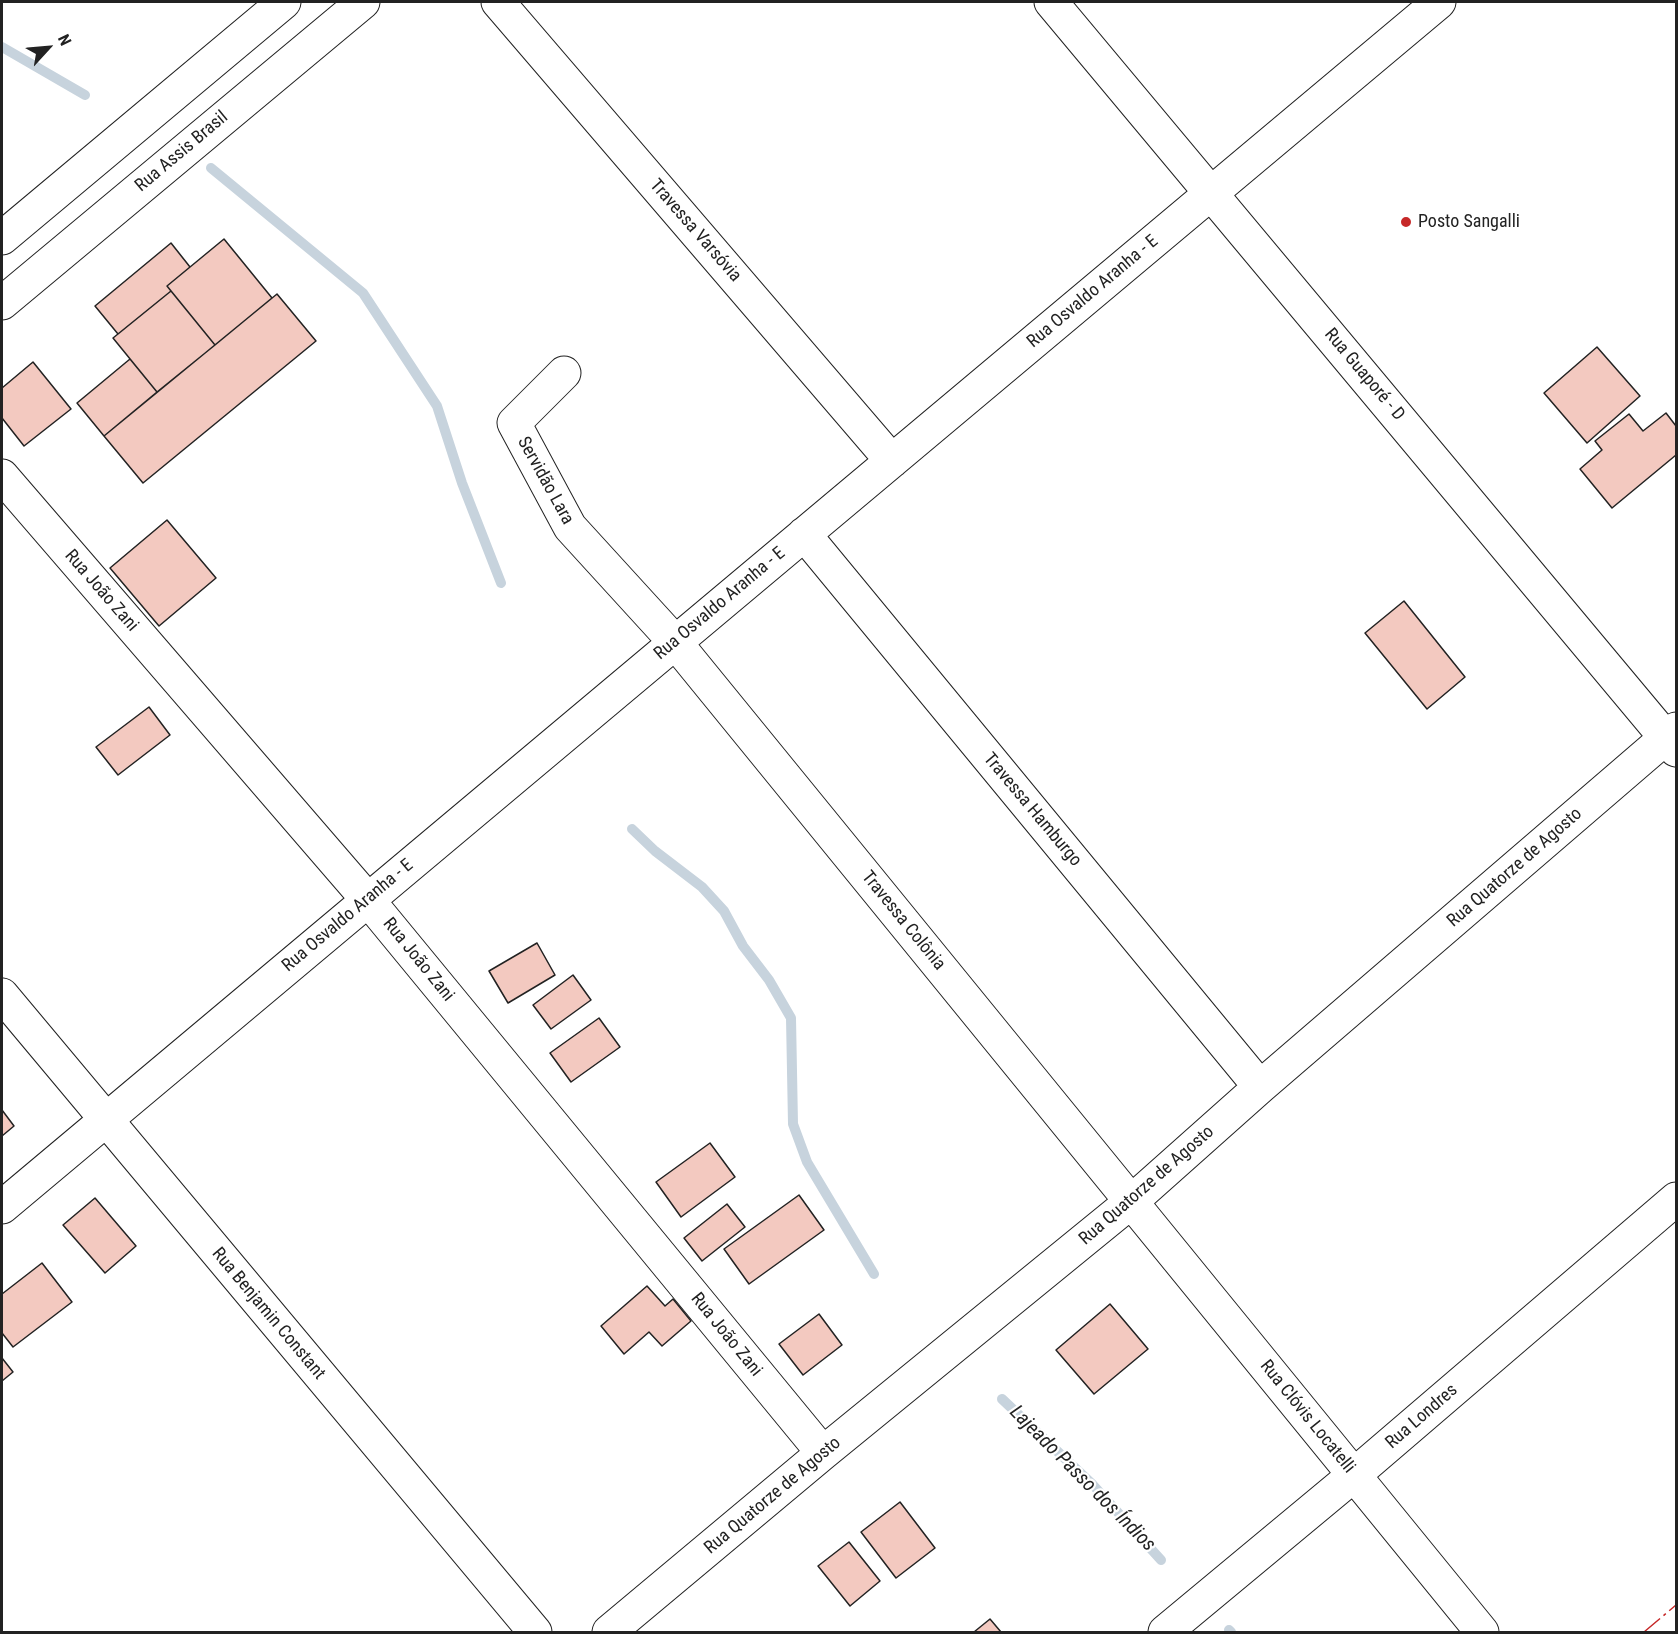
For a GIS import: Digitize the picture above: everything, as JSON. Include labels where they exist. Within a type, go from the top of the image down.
[{"type":"street","points":[[2,238],[284,2]]},
{"type":"street","name":"Rua Assis Brasil","points":[[2,303],[362,2]]},
{"type":"street","name":"Travessa Varsóvia","points":[[498,2],[892,461]]},
{"type":"street","name":"Rua Guaporé - D","points":[[1051,2],[1673,739]]},
{"type":"street","name":"Rua Osvaldo Aranha - E","points":[[2,1207],[1440,2]]},
{"type":"street","points":[[103,153],[138,189]]},
{"type":"street","name":"Servidão Lara","points":[[564,373],[514,423],[570,527],[675,642]]},
{"type":"street","name":"Rua João Zani","points":[[2,476],[368,900],[823,1453]]},
{"type":"street","name":"Travessa Hamburgo","points":[[804,534],[1260,1087]]},
{"type":"street","name":"Travessa Colônia","points":[[675,642],[1132,1201]]},
{"type":"street","name":"Rua Quatorze de Agosto","points":[[609,1632],[823,1453],[1132,1201],[1260,1087],[1673,739]]},
{"type":"street","name":"Rua Benjamin Constant","points":[[2,995],[535,1632]]},
{"type":"street","name":"Rua Londres","points":[[1165,1632],[1354,1475],[1677,1199]]},
{"type":"street","name":"Rua Clóvis Locatelli","points":[[1132,1201],[1482,1632]]},
{"type":"building","points":[[224,239],[272,298],[215,345],[167,286]]},
{"type":"building","points":[[171,243],[190,267],[167,286],[171,291],[118,334],[95,306]]},
{"type":"building","points":[[171,291],[215,345],[157,392],[113,338]]},
{"type":"building","points":[[277,294],[316,341],[143,483],[104,436]]},
{"type":"building","points":[[1597,347],[1640,396],[1587,443],[1544,393]]},
{"type":"building","points":[[130,359],[157,392],[104,436],[77,403]]},
{"type":"building","points":[[33,362],[71,409],[24,446],[2,418],[2,388]]},
{"type":"building","points":[[1666,413],[1676,426],[1676,455],[1612,508],[1580,469],[1602,450],[1595,441],[1629,414],[1643,431]]},
{"type":"building","points":[[167,520],[216,578],[159,626],[110,568]]},
{"type":"building","points":[[1404,601],[1465,677],[1427,709],[1365,633]]},
{"type":"building","points":[[149,707],[170,735],[118,775],[96,747]]},
{"type":"building","points":[[537,943],[555,975],[508,1003],[489,971]]},
{"type":"building","points":[[573,975],[591,1000],[551,1029],[533,1005]]},
{"type":"building","points":[[599,1018],[620,1047],[571,1082],[550,1053]]},
{"type":"building","points":[[2,1110],[14,1126],[2,1136]]},
{"type":"building","points":[[710,1143],[735,1177],[681,1217],[656,1182]]},
{"type":"building","points":[[799,1195],[824,1230],[749,1284],[724,1249]]},
{"type":"building","points":[[95,1198],[136,1246],[105,1273],[63,1225]]},
{"type":"building","points":[[727,1204],[745,1227],[702,1261],[684,1238]]},
{"type":"building","points":[[42,1263],[72,1302],[13,1347],[2,1333],[2,1294]]},
{"type":"building","points":[[647,1286],[665,1306],[673,1299],[691,1321],[662,1346],[649,1332],[624,1354],[601,1326]]},
{"type":"building","points":[[1110,1304],[1148,1349],[1094,1394],[1056,1350]]},
{"type":"building","points":[[819,1314],[842,1345],[803,1375],[779,1344]]},
{"type":"building","points":[[2,1358],[13,1372],[2,1381]]},
{"type":"building","points":[[900,1502],[935,1548],[896,1578],[861,1532]]},
{"type":"building","points":[[849,1542],[880,1581],[850,1606],[818,1566]]},
{"type":"building","points":[[990,1619],[1001,1632],[974,1632]]},
{"type":"waterway","name":"Lajeado Passo dos Índios","points":[[2,47],[85,95]]},
{"type":"waterway","name":"Lajeado Passo dos Índios","points":[[211,168],[363,293],[437,406],[462,483],[501,583]]},
{"type":"waterway","name":"Lajeado Passo dos Índios","points":[[632,829],[655,851],[702,887],[724,911],[743,946],[769,980],[791,1018],[793,1124],[807,1162],[874,1274]]},
{"type":"waterway","name":"Lajeado Passo dos Índios","points":[[1002,1399],[1093,1485],[1161,1560]]},
{"type":"power","points":[[1644,1632],[1676,1605]]},
{"type":"place","name":"Posto Sangalli","points":[[1406,222]]}]
